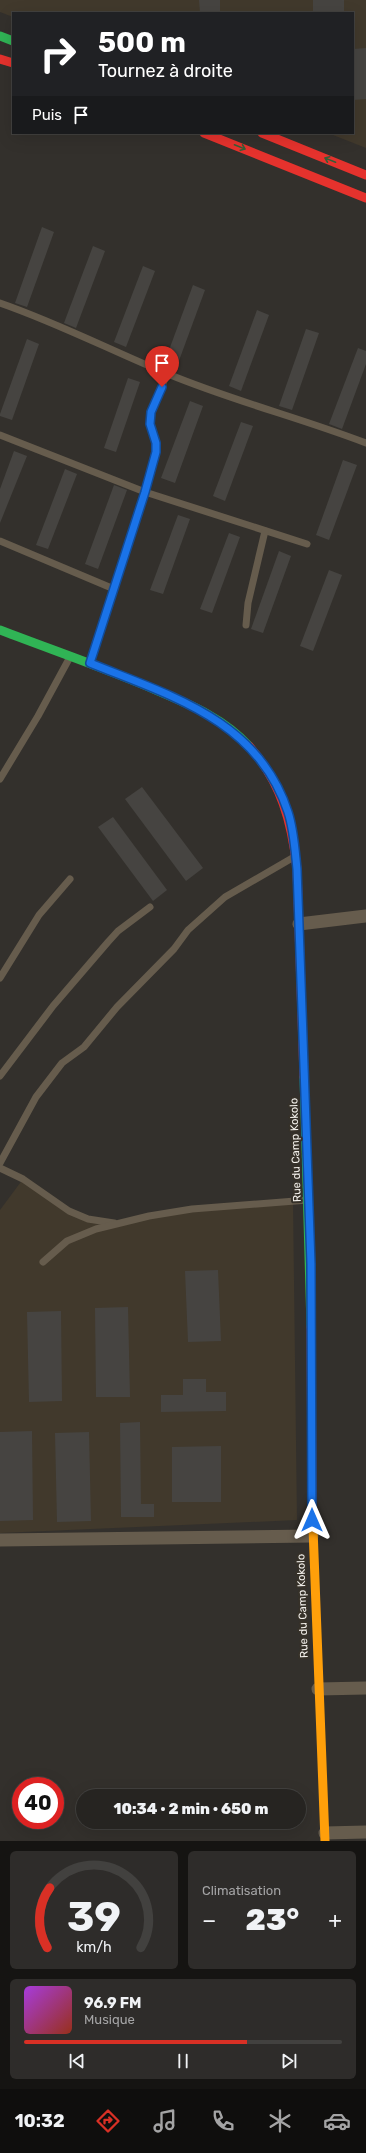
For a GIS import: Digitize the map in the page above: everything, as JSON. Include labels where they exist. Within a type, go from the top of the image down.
[{"type":"street","points":[[0,36],[12,41]]},
{"type":"street","points":[[0,59],[12,63]]},
{"type":"street","points":[[206,134],[366,198]]},
{"type":"street","points":[[264,134],[366,175]]},
{"type":"street","name":"Rue du Camp Kokolo","points":[[0,630],[70,657],[90,663],[206,713],[237,735],[264,765],[279,790],[288,812],[295,856],[299,924],[311,1264],[312,1536],[325,1837]]},
{"type":"street","points":[[299,924],[366,916]]},
{"type":"street","points":[[0,1540],[312,1536]]},
{"type":"street","points":[[318,1689],[366,1688]]},
{"type":"street","points":[[325,1837],[366,1832]]},
{"type":"lane","points":[[0,303],[80,334],[167,374],[222,395],[366,443]]},
{"type":"lane","points":[[90,663],[145,492],[156,452],[156,443],[150,424],[151,412],[167,374]]},
{"type":"lane","points":[[0,434],[145,492],[307,544]]},
{"type":"lane","points":[[246,625],[248,603],[265,530]]},
{"type":"lane","points":[[0,541],[114,589]]},
{"type":"lane","points":[[0,780],[38,716],[70,657]]},
{"type":"lane","points":[[0,1163],[36,1097],[62,1064],[84,1047],[117,1007],[174,949],[188,930],[224,897],[295,856]]},
{"type":"lane","points":[[0,978],[39,914],[70,878]]},
{"type":"lane","points":[[0,1076],[53,1006],[108,942],[118,931],[150,907]]},
{"type":"lane","points":[[0,1168],[30,1184],[69,1211],[88,1219],[117,1224]]},
{"type":"lane","points":[[43,1262],[67,1241],[96,1229],[149,1216],[192,1209],[308,1200]]},
{"type":"shaded area","points":[[0,0],[366,0],[366,148],[331,134],[354,134],[354,12],[12,12],[12,17],[0,12]]},
{"type":"shaded area","points":[[23,1179],[69,1211],[117,1224],[149,1216],[293,1201],[297,1520],[0,1533],[0,1210]]},
{"type":"building","points":[[199,0],[220,0],[220,12],[200,12]]},
{"type":"building","points":[[313,0],[344,0],[344,12],[313,12]]},
{"type":"building","points":[[366,48],[366,99],[354,100],[354,49]]},
{"type":"building","points":[[42,227],[54,232],[27,307],[15,303]]},
{"type":"building","points":[[93,246],[105,251],[76,328],[64,323]]},
{"type":"building","points":[[143,266],[155,271],[126,347],[114,342]]},
{"type":"building","points":[[193,285],[205,290],[177,366],[165,361]]},
{"type":"building","points":[[257,310],[269,315],[241,391],[229,386]]},
{"type":"building","points":[[306,329],[319,333],[292,410],[279,406]]},
{"type":"building","points":[[27,339],[39,344],[12,420],[0,416],[0,414]]},
{"type":"building","points":[[358,348],[366,351],[366,364],[342,429],[329,424]]},
{"type":"building","points":[[128,378],[140,382],[116,452],[104,448]]},
{"type":"building","points":[[190,401],[203,406],[175,483],[161,478]]},
{"type":"building","points":[[241,422],[253,426],[225,501],[213,496]]},
{"type":"building","points":[[14,451],[27,456],[0,523],[0,489]]},
{"type":"building","points":[[343,460],[357,465],[329,540],[316,535]]},
{"type":"building","points":[[65,469],[77,474],[48,549],[36,545]]},
{"type":"building","points":[[114,485],[127,490],[98,569],[85,564]]},
{"type":"building","points":[[178,515],[190,519],[163,594],[150,590]]},
{"type":"building","points":[[229,533],[240,537],[212,613],[200,609]]},
{"type":"building","points":[[279,551],[291,556],[263,633],[251,629]]},
{"type":"building","points":[[329,570],[342,575],[313,651],[300,646]]},
{"type":"building","points":[[142,787],[203,868],[186,881],[125,799]]},
{"type":"building","points":[[113,817],[167,890],[153,901],[98,827]]},
{"type":"building","points":[[218,1270],[221,1341],[188,1342],[185,1271]]},
{"type":"building","points":[[128,1307],[130,1397],[96,1397],[95,1308]]},
{"type":"building","points":[[61,1311],[62,1401],[29,1402],[27,1312]]},
{"type":"building","points":[[183,1379],[206,1379],[206,1392],[226,1392],[226,1411],[161,1412],[161,1395],[183,1395]]},
{"type":"building","points":[[140,1422],[141,1504],[154,1504],[154,1517],[121,1517],[120,1423]]},
{"type":"building","points":[[32,1431],[33,1520],[0,1521],[0,1432]]},
{"type":"building","points":[[89,1432],[91,1521],[57,1522],[55,1433]]},
{"type":"building","points":[[221,1446],[221,1502],[172,1502],[172,1447]]},
{"type":"traffic: fast","points":[[0,36],[12,41]]},
{"type":"traffic: fast","points":[[0,630],[117,674],[182,701],[217,720],[239,736],[249,746]]},
{"type":"traffic: fast","points":[[304,1077],[311,1327]]},
{"type":"traffic: slow","points":[[312,1502],[325,1841]]},
{"type":"traffic: jam","points":[[0,59],[12,63]]},
{"type":"traffic: jam","points":[[206,134],[366,198]]},
{"type":"traffic: jam","points":[[264,134],[366,175]]},
{"type":"traffic: jam","points":[[249,746],[260,760],[277,788],[288,819],[295,852],[297,869],[304,1077]]},
{"type":"traffic: jam","points":[[311,1327],[312,1502]]},
{"type":"route","points":[[162,387],[151,412],[150,424],[156,443],[156,452],[145,492],[90,663],[153,689],[206,713],[222,722],[250,746],[264,765],[279,790],[288,812],[294,840],[297,869],[311,1264],[312,1520]]}]
